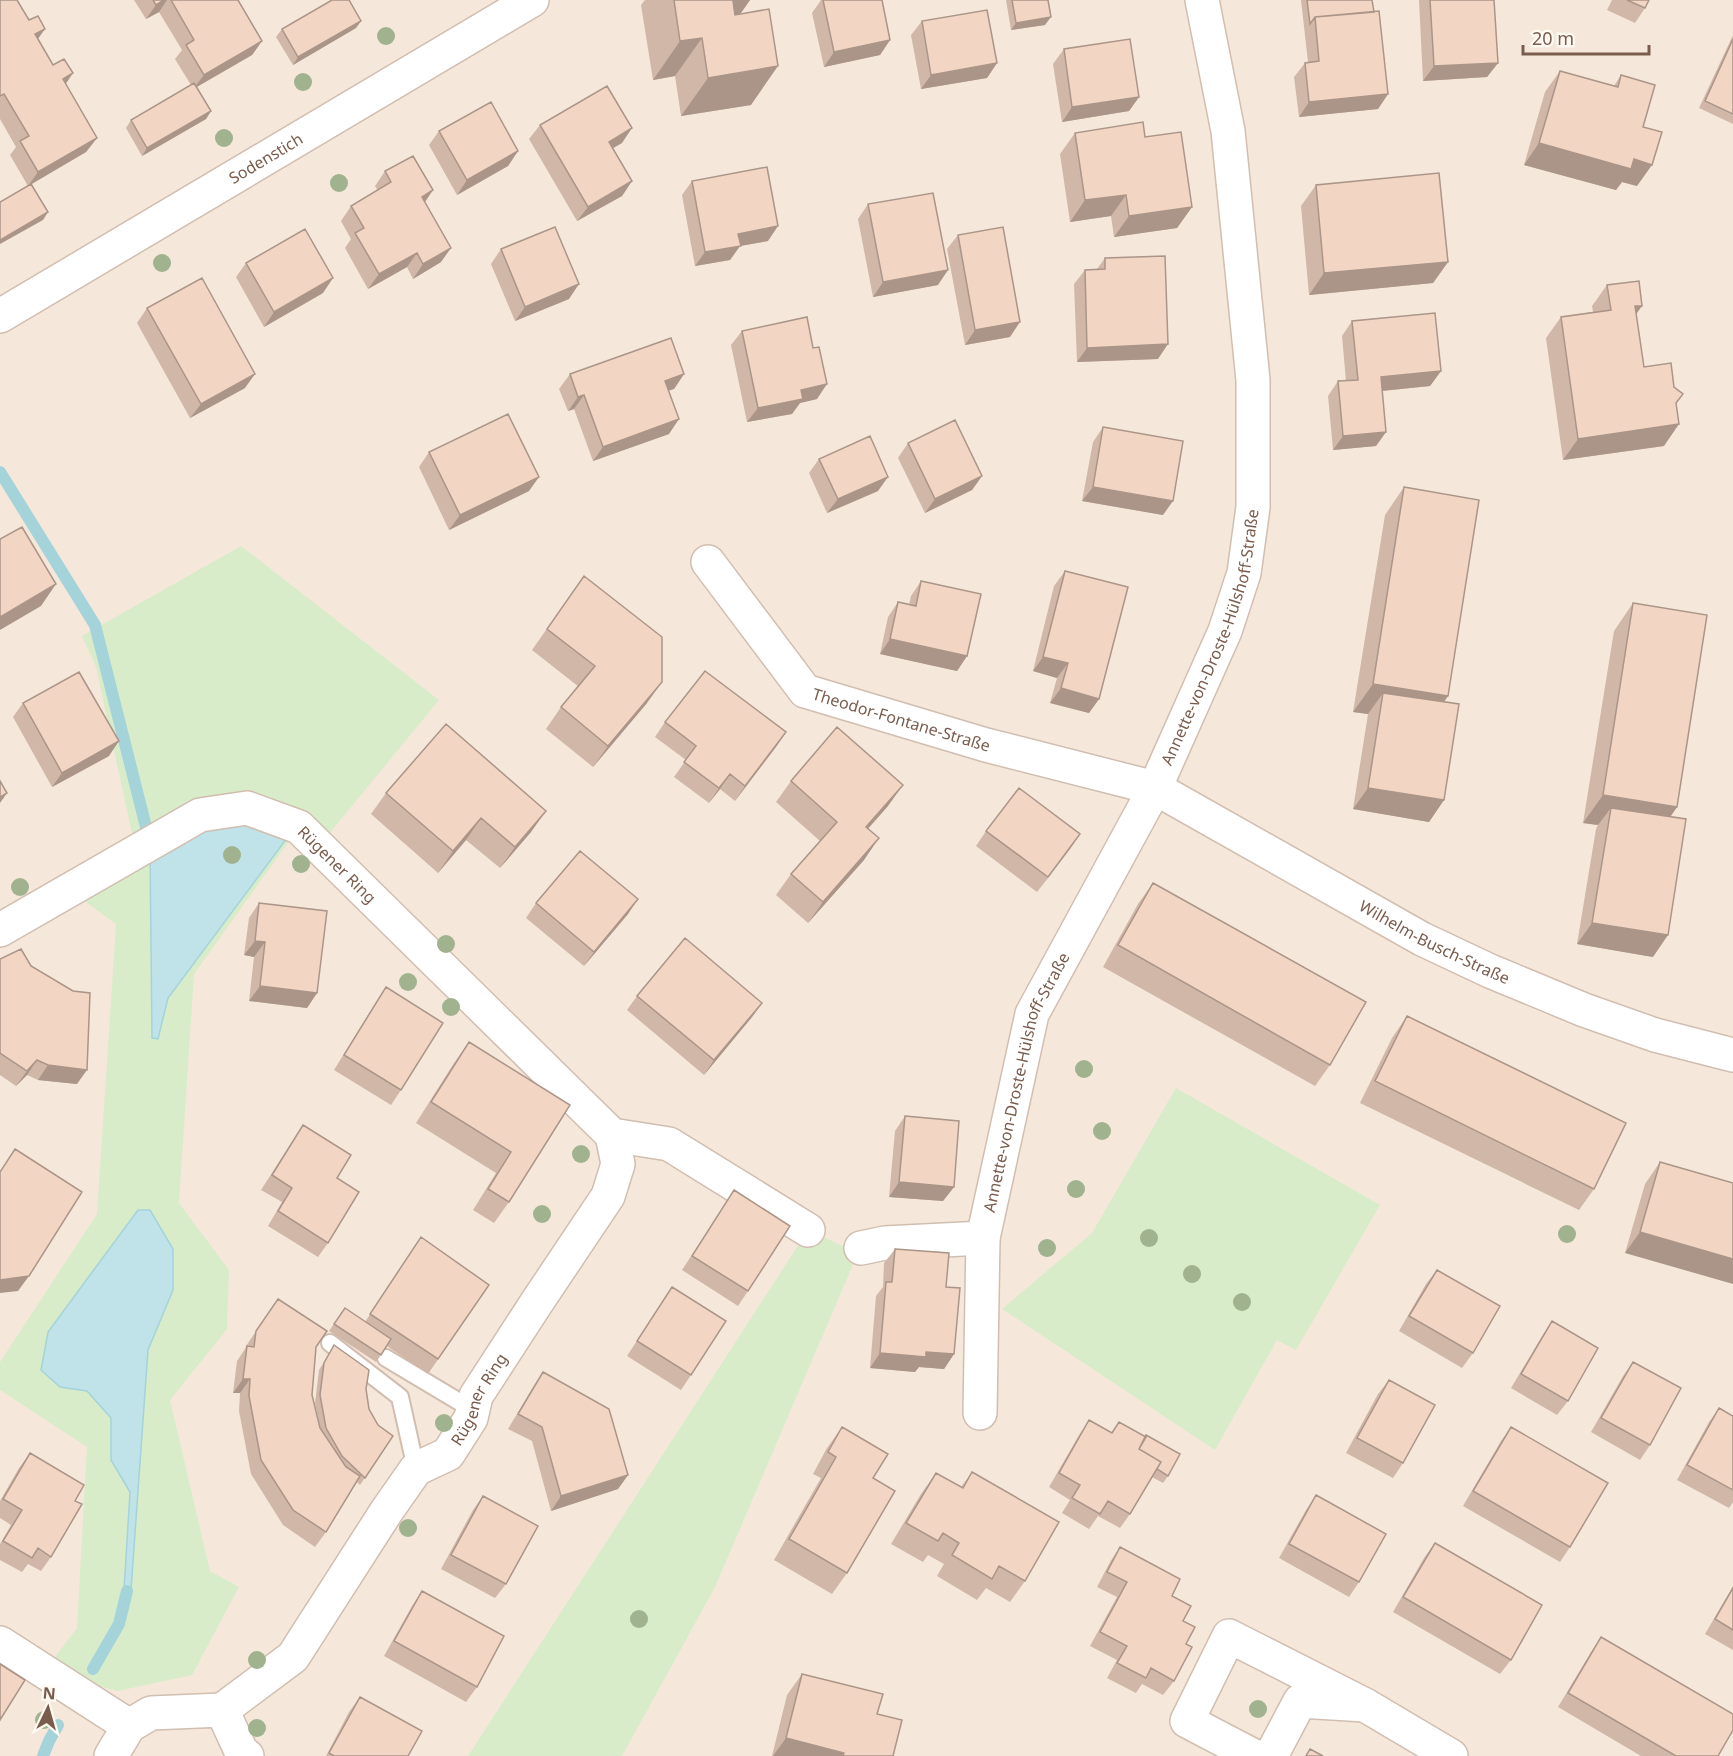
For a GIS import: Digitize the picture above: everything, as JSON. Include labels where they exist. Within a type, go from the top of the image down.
[{"type":"street","name":"Sodenstich","points":[[0,316],[532,0]]},
{"type":"street","name":"Annette-von-Droste-Hülshoff-Straße","points":[[980,1413],[983,1238],[1032,1014],[1155,788],[1225,631],[1244,573],[1253,507],[1253,380],[1228,131],[1202,0]]},
{"type":"street","name":"Theodor-Fontane-Straße","points":[[708,562],[805,691],[986,745],[1155,788]]},
{"type":"street","name":"Wilhelm-Busch-Straße","points":[[1155,788],[1422,939],[1470,962],[1584,1010],[1655,1035],[1733,1055]]},
{"type":"street","name":"Rügener Ring","points":[[0,930],[200,815],[247,808],[299,827],[612,1135],[618,1164],[608,1196],[476,1396],[471,1418],[448,1454],[416,1469],[293,1657],[222,1710]]},
{"type":"street","points":[[612,1135],[669,1144],[808,1230]]},
{"type":"street","points":[[861,1248],[885,1243],[983,1238]]},
{"type":"street","points":[[1254,1756],[1187,1720],[1229,1636],[1365,1705],[1451,1756]]},
{"type":"street","points":[[0,1643],[129,1726]]},
{"type":"street","points":[[1270,1756],[1300,1701],[1365,1705]]},
{"type":"street","points":[[111,1756],[129,1726],[151,1713],[222,1710],[242,1753],[247,1756]]},
{"type":"lane","points":[[330,1343],[400,1397],[416,1469]]},
{"type":"lane","points":[[386,1359],[473,1410]]},
{"type":"shaded area","points":[[0,0],[1733,0],[1733,1756],[0,1756]]},
{"type":"green space","points":[[241,546],[439,700],[319,846],[299,827],[194,974],[179,1203],[229,1270],[227,1329],[170,1400],[210,1571],[239,1587],[192,1675],[118,1691],[91,1684],[55,1657],[77,1628],[87,1447],[0,1390],[0,1362],[97,1214],[116,924],[69,890],[136,852],[96,667],[82,636]],"holes":[[[188,827],[293,830],[168,998],[157,1039]],[[173,1290],[148,1350],[131,1590],[124,1590],[130,1492],[111,1460],[111,1418],[87,1390]]]},
{"type":"green space","points":[[1176,1088],[1380,1205],[1296,1350],[1277,1340],[1215,1450],[1002,1309],[1092,1233]]},
{"type":"green space","points":[[808,1230],[858,1253],[715,1587],[622,1756],[468,1756]]},
{"type":"water","points":[[247,815],[293,830],[168,998],[158,1039],[152,1038],[150,848]]},
{"type":"water","points":[[138,1210],[150,1210],[173,1249],[173,1290],[148,1350],[131,1590],[124,1590],[130,1492],[111,1460],[111,1418],[87,1391],[60,1387],[41,1370],[48,1332]]},
{"type":"building","points":[[0,0],[17,0],[29,20],[38,16],[45,29],[35,34],[53,65],[64,59],[73,73],[63,79],[97,138],[38,172],[20,141],[29,136],[4,94],[0,96]]},
{"type":"building","points":[[153,0],[164,0],[156,5]]},
{"type":"building","points":[[171,0],[238,0],[262,41],[204,75],[186,45],[194,40]]},
{"type":"building","points":[[332,0],[349,0],[361,21],[298,57],[282,29]]},
{"type":"building","points":[[674,0],[736,0],[733,1],[735,15],[769,9],[778,66],[708,78],[702,38],[680,41]]},
{"type":"building","points":[[823,0],[882,0],[890,40],[834,52]]},
{"type":"building","points":[[1012,0],[1048,0],[1051,17],[1016,23]]},
{"type":"building","points":[[1307,0],[1372,0],[1374,12],[1315,17],[1310,24]]},
{"type":"building","points":[[1430,0],[1494,0],[1498,63],[1434,66]]},
{"type":"building","points":[[1627,0],[1649,0],[1645,8]]},
{"type":"building","points":[[987,10],[997,63],[931,75],[922,21]]},
{"type":"building","points":[[1379,11],[1388,94],[1309,102],[1305,63],[1319,61],[1315,17]]},
{"type":"building","points":[[1130,39],[1139,97],[1072,107],[1064,49]]},
{"type":"building","points":[[1733,39],[1733,114],[1705,101]]},
{"type":"building","points":[[1560,71],[1618,87],[1621,75],[1655,85],[1643,127],[1662,132],[1652,165],[1634,159],[1631,169],[1539,143]]},
{"type":"building","points":[[194,83],[211,111],[147,148],[131,120]]},
{"type":"building","points":[[607,86],[632,128],[609,142],[632,181],[588,207],[540,125]]},
{"type":"building","points":[[491,102],[518,151],[467,180],[439,131]]},
{"type":"building","points":[[1143,122],[1145,137],[1181,132],[1192,207],[1129,216],[1126,195],[1085,200],[1075,133]]},
{"type":"building","points":[[413,156],[433,190],[422,197],[451,248],[423,264],[417,253],[379,274],[355,233],[364,228],[351,206],[391,182],[385,171]]},
{"type":"building","points":[[767,167],[778,226],[738,234],[741,246],[705,252],[692,181]]},
{"type":"building","points":[[1439,173],[1448,262],[1324,273],[1316,185]]},
{"type":"building","points":[[31,184],[48,212],[0,240],[0,202]]},
{"type":"building","points":[[933,193],[948,270],[883,282],[868,204]]},
{"type":"building","points":[[555,227],[579,284],[525,307],[501,249]]},
{"type":"building","points":[[1003,227],[1020,322],[975,330],[958,235]]},
{"type":"building","points":[[305,229],[333,278],[274,312],[246,263]]},
{"type":"building","points":[[1165,256],[1168,344],[1087,348],[1085,270],[1105,269],[1105,258]]},
{"type":"building","points":[[202,278],[255,374],[201,404],[147,308]]},
{"type":"building","points":[[1639,281],[1642,306],[1635,306],[1644,367],[1671,363],[1674,387],[1683,394],[1676,403],[1679,424],[1578,439],[1561,317],[1611,310],[1607,285]]},
{"type":"building","points":[[1435,313],[1441,371],[1381,377],[1386,432],[1343,436],[1338,381],[1358,380],[1352,321]]},
{"type":"building","points":[[807,317],[813,348],[819,347],[827,384],[801,390],[803,399],[758,408],[742,331]]},
{"type":"building","points":[[671,338],[684,374],[665,381],[679,419],[603,447],[584,395],[578,397],[570,374]]},
{"type":"building","points":[[508,414],[539,477],[460,515],[429,452]]},
{"type":"building","points":[[955,420],[982,476],[935,499],[908,443]]},
{"type":"building","points":[[1103,427],[1183,441],[1173,501],[1093,487]]},
{"type":"building","points":[[870,436],[888,477],[838,499],[819,459]]},
{"type":"building","points":[[1404,487],[1479,500],[1448,696],[1373,684]]},
{"type":"building","points":[[22,527],[56,584],[0,617],[0,539]]},
{"type":"building","points":[[1065,571],[1128,587],[1099,699],[1061,688],[1068,663],[1043,657]]},
{"type":"building","points":[[584,576],[662,637],[662,682],[608,746],[561,707],[595,666],[547,629]]},
{"type":"building","points":[[921,581],[981,594],[967,656],[890,639],[898,602],[916,606]]},
{"type":"building","points":[[1633,603],[1707,615],[1677,807],[1603,795]]},
{"type":"building","points":[[705,671],[786,732],[745,786],[730,774],[719,788],[684,762],[696,746],[665,722]]},
{"type":"building","points":[[79,672],[119,741],[62,773],[23,703]]},
{"type":"building","points":[[1383,693],[1459,704],[1444,800],[1368,788]]},
{"type":"building","points":[[446,724],[546,811],[515,847],[481,818],[453,851],[386,793]]},
{"type":"building","points":[[837,727],[903,785],[866,827],[879,838],[823,902],[791,874],[837,822],[791,781]]},
{"type":"building","points":[[0,781],[7,793],[0,797]]},
{"type":"building","points":[[1019,788],[1080,834],[1048,877],[986,831]]},
{"type":"building","points":[[1611,808],[1686,819],[1668,935],[1592,923]]},
{"type":"building","points":[[580,851],[638,899],[594,952],[536,903]]},
{"type":"building","points":[[1153,883],[1366,1002],[1330,1065],[1118,945]]},
{"type":"building","points":[[259,903],[327,911],[317,993],[260,986],[265,942],[255,941]]},
{"type":"building","points":[[685,938],[762,1003],[714,1060],[637,996]]},
{"type":"building","points":[[21,949],[31,966],[73,991],[90,993],[87,1070],[48,1065],[37,1060],[27,1071],[0,1053],[0,959]]},
{"type":"building","points":[[386,987],[443,1023],[401,1090],[344,1055]]},
{"type":"building","points":[[1407,1016],[1626,1123],[1594,1189],[1375,1081]]},
{"type":"building","points":[[469,1042],[570,1105],[509,1202],[488,1189],[511,1152],[431,1102]]},
{"type":"building","points":[[905,1116],[959,1121],[954,1187],[899,1182]]},
{"type":"building","points":[[303,1125],[351,1155],[337,1178],[359,1192],[328,1243],[278,1211],[292,1188],[272,1175]]},
{"type":"building","points":[[15,1149],[82,1192],[29,1276],[0,1280],[0,1172]]},
{"type":"building","points":[[1660,1162],[1733,1183],[1733,1259],[1640,1232]]},
{"type":"building","points":[[734,1190],[790,1226],[748,1291],[692,1256]]},
{"type":"building","points":[[421,1237],[489,1285],[438,1359],[370,1314]]},
{"type":"building","points":[[895,1249],[949,1253],[946,1287],[960,1288],[954,1354],[926,1352],[926,1357],[880,1353],[886,1282],[892,1282]]},
{"type":"building","points":[[1437,1270],[1500,1306],[1473,1353],[1409,1316]]},
{"type":"building","points":[[672,1287],[726,1321],[691,1375],[637,1341]]},
{"type":"building","points":[[278,1299],[327,1331],[316,1347],[312,1395],[320,1428],[346,1467],[360,1476],[326,1532],[293,1510],[261,1460],[249,1396],[250,1379],[243,1379],[247,1346],[254,1347],[256,1331]]},
{"type":"building","points":[[345,1308],[391,1339],[381,1355],[334,1324]]},
{"type":"building","points":[[1552,1321],[1598,1348],[1568,1401],[1521,1374]]},
{"type":"building","points":[[334,1345],[369,1370],[366,1389],[369,1409],[378,1425],[393,1436],[365,1478],[342,1456],[326,1428],[320,1395],[324,1363]]},
{"type":"building","points":[[1633,1362],[1681,1388],[1650,1445],[1601,1418]]},
{"type":"building","points":[[543,1372],[609,1409],[628,1475],[561,1496],[542,1427],[518,1414]]},
{"type":"building","points":[[1389,1380],[1435,1405],[1403,1463],[1357,1438]]},
{"type":"building","points":[[1719,1408],[1733,1416],[1733,1490],[1687,1465]]},
{"type":"building","points":[[1089,1420],[1112,1433],[1119,1422],[1146,1437],[1139,1449],[1161,1462],[1130,1514],[1108,1501],[1100,1514],[1072,1498],[1080,1485],[1059,1473]]},
{"type":"building","points":[[842,1427],[888,1454],[873,1478],[895,1491],[847,1573],[789,1539],[836,1457],[828,1452]]},
{"type":"building","points":[[1511,1427],[1608,1483],[1570,1547],[1473,1491]]},
{"type":"building","points":[[1146,1435],[1180,1454],[1168,1476],[1157,1469],[1161,1462],[1139,1449]]},
{"type":"building","points":[[30,1453],[84,1485],[75,1501],[82,1504],[51,1557],[38,1548],[32,1558],[3,1541],[22,1510],[3,1499]]},
{"type":"building","points":[[972,1472],[1059,1522],[1025,1581],[999,1566],[992,1579],[952,1555],[959,1543],[943,1533],[938,1541],[906,1523],[936,1473],[963,1488]]},
{"type":"building","points":[[1316,1495],[1386,1534],[1359,1582],[1289,1544]]},
{"type":"building","points":[[483,1496],[538,1526],[506,1584],[451,1555]]},
{"type":"building","points":[[1435,1543],[1542,1605],[1511,1660],[1403,1597]]},
{"type":"building","points":[[1120,1547],[1180,1579],[1172,1596],[1191,1606],[1183,1621],[1195,1627],[1186,1644],[1192,1647],[1174,1681],[1151,1668],[1146,1678],[1117,1663],[1127,1646],[1100,1632],[1127,1582],[1107,1572]]},
{"type":"building","points":[[1733,1588],[1733,1630],[1715,1619]]},
{"type":"building","points":[[422,1591],[504,1636],[477,1687],[394,1641]]},
{"type":"building","points":[[1601,1637],[1733,1714],[1733,1730],[1718,1756],[1676,1756],[1568,1693]]},
{"type":"building","points":[[0,1664],[25,1680],[0,1720]]},
{"type":"building","points":[[802,1674],[883,1694],[877,1714],[902,1720],[893,1756],[843,1756],[844,1753],[786,1738]]},
{"type":"building","points":[[360,1697],[422,1731],[408,1756],[334,1756],[329,1753]]},
{"type":"building","points":[[1310,1749],[1323,1756],[1306,1756]]},
{"type":"waterway","points":[[0,472],[95,625],[146,827]]},
{"type":"waterway","points":[[93,1669],[119,1624],[127,1591]]},
{"type":"waterway","points":[[43,1756],[58,1725]]}]
